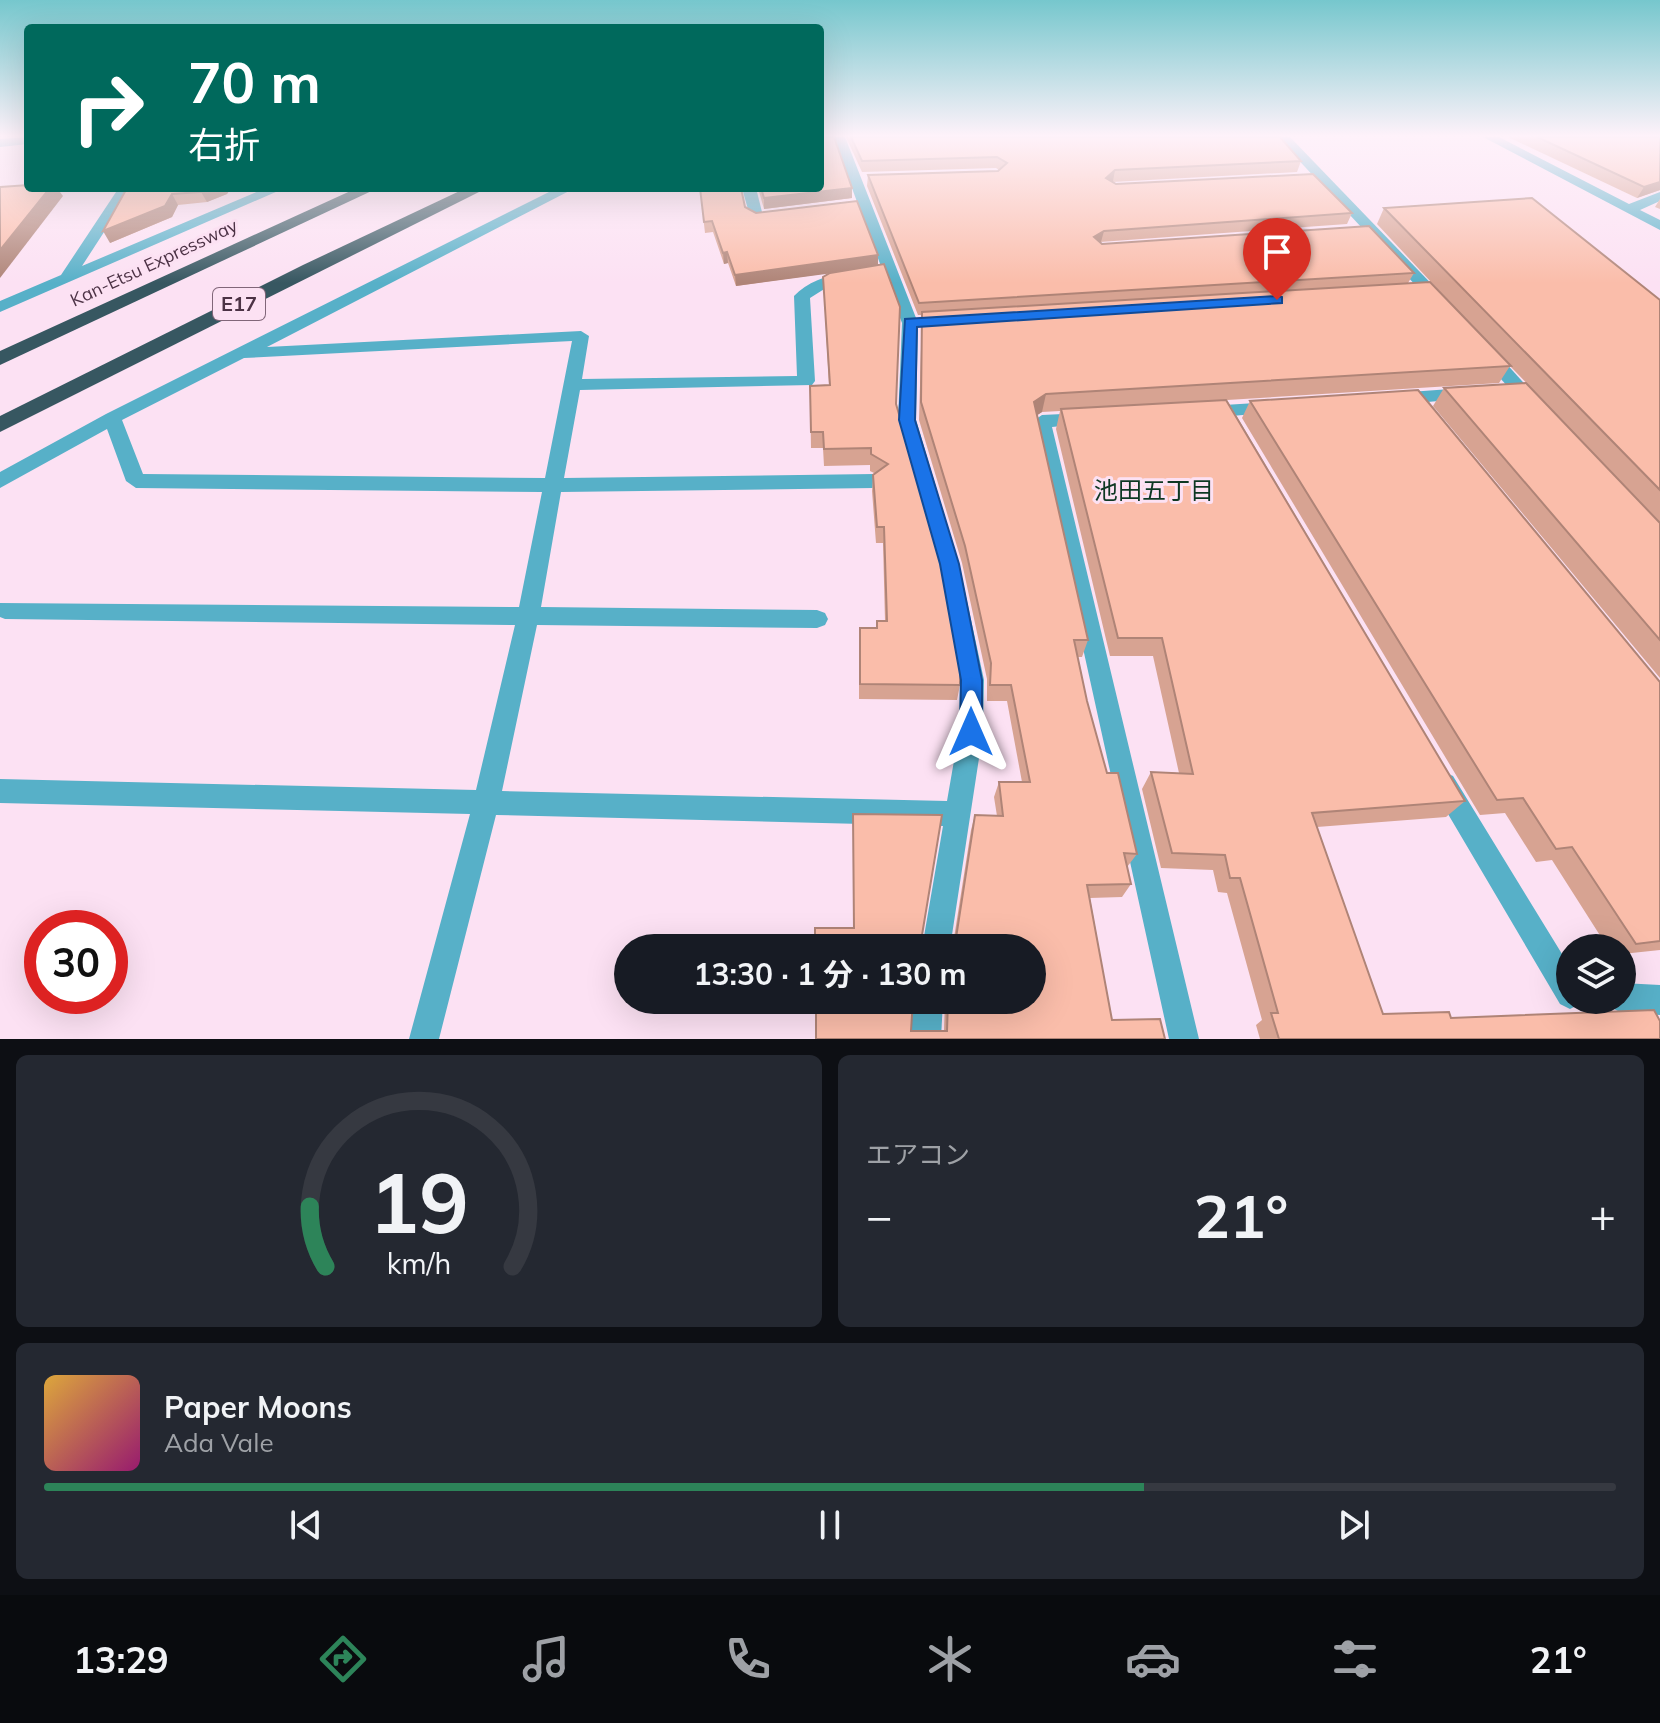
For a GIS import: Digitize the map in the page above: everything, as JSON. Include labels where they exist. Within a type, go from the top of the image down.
[{"type":"highway","name":"Kan-Etsu Expressway","points":[[0,359],[361,192]]},
{"type":"highway","name":"E17","points":[[0,425],[309,269],[471,192]]},
{"type":"street","points":[[860,185],[855,205],[877,274],[918,322],[907,420],[949,564],[972,680],[971,732],[938,934]]},
{"type":"street","points":[[1320,185],[1422,292],[1450,313]]},
{"type":"street","points":[[1581,185],[1660,226]]},
{"type":"street","points":[[67,278],[123,192]]},
{"type":"street","points":[[0,307],[269,192]]},
{"type":"street","points":[[0,481],[112,418],[560,192]]},
{"type":"street","points":[[750,192],[756,217],[802,211]]},
{"type":"street","points":[[1628,210],[1660,196]]},
{"type":"street","points":[[571,385],[806,381],[802,296],[825,282],[877,274]]},
{"type":"street","points":[[242,353],[581,336],[528,618],[486,804],[424,1039]]},
{"type":"street","points":[[1480,346],[1542,414]]},
{"type":"street","points":[[1382,400],[1521,391]]},
{"type":"street","points":[[1413,397],[1433,421]]},
{"type":"street","points":[[1180,414],[1288,407]]},
{"type":"street","points":[[1226,411],[1241,438]]},
{"type":"street","points":[[112,418],[136,481],[552,485],[874,481]]},
{"type":"street","points":[[1103,418],[1042,421],[1184,1039]]},
{"type":"street","points":[[5,610],[817,619]]},
{"type":"street","points":[[1432,764],[1556,975]]},
{"type":"street","points":[[0,791],[958,814]]},
{"type":"street","points":[[1636,999],[1660,1000]]},
{"type":"street","points":[[926,1039],[927,1014]]},
{"type":"building","points":[[24,185],[24,192],[47,192],[0,250],[0,187]]},
{"type":"building","points":[[824,185],[851,185],[852,188],[824,191]]},
{"type":"building","points":[[872,185],[1324,185],[1352,213],[1104,231],[1094,237],[1102,244],[1369,226],[1414,273],[919,303]]},
{"type":"building","points":[[125,192],[201,192],[172,194],[165,206],[103,231]]},
{"type":"building","points":[[700,192],[742,192],[745,207],[756,213],[857,201],[878,255],[735,275],[727,252],[723,253],[712,221],[704,222]]},
{"type":"building","points":[[762,192],[817,192],[764,198]]},
{"type":"building","points":[[1532,198],[1660,300],[1660,490],[1384,208]]},
{"type":"building","points":[[884,264],[900,307],[896,404],[938,548],[960,665],[960,685],[860,684],[860,628],[877,628],[877,621],[887,621],[884,527],[877,527],[873,475],[888,464],[871,454],[871,448],[824,449],[823,432],[811,432],[810,386],[830,385],[823,277],[830,273]]},
{"type":"building","points":[[1430,282],[1511,366],[1046,394],[1034,402],[1088,640],[1074,640],[1087,701],[1107,773],[1118,773],[1137,854],[1124,853],[1131,884],[1087,885],[1112,1020],[1160,1019],[1165,1039],[816,1039],[816,1014],[912,1014],[911,1031],[947,1031],[948,1014],[1046,1014],[1046,934],[957,934],[975,815],[1003,816],[999,782],[1030,782],[1011,685],[990,685],[991,663],[965,546],[921,402],[922,312]]},
{"type":"building","points":[[1526,383],[1660,523],[1660,640],[1444,388]]},
{"type":"building","points":[[1418,390],[1660,682],[1660,941],[1636,944],[1636,934],[1629,934],[1572,847],[1556,849],[1523,798],[1497,800],[1250,401]]},
{"type":"building","points":[[1226,400],[1465,801],[1312,813],[1383,1014],[1449,1012],[1451,1018],[1636,1014],[1636,1011],[1654,1010],[1660,1021],[1660,1039],[1279,1039],[1271,1013],[1278,1013],[1240,878],[1230,878],[1225,855],[1172,853],[1151,772],[1193,774],[1162,638],[1118,638],[1061,409]]},
{"type":"building","points":[[853,814],[942,815],[922,934],[815,934],[815,928],[854,928]]},
{"type":"district","name":"池田五丁目","points":[[1154,491]]},
{"type":"route","points":[[971,732],[972,680],[949,564],[907,420],[910,323],[1277,300]]}]
